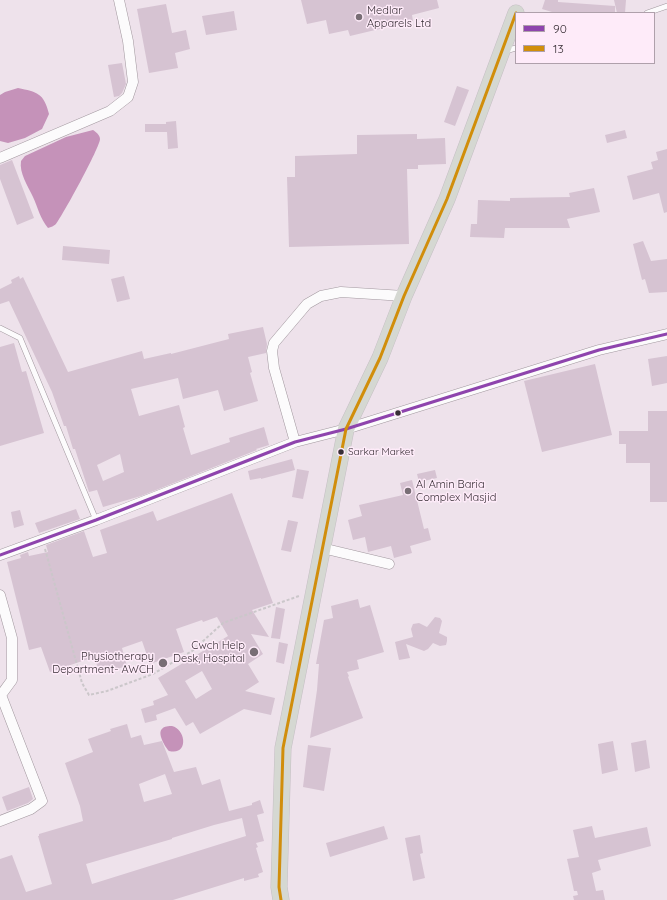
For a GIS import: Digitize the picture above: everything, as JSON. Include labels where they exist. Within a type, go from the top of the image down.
[{"type":"highway","points":[[516,12],[521,0]]},
{"type":"highway","points":[[281,900],[279,887],[283,748],[346,429],[380,358],[404,296],[447,199],[508,50],[515,18]]},
{"type":"street","points":[[0,158],[110,111],[128,97],[133,82],[128,41],[120,0]]},
{"type":"street","points":[[295,442],[274,368],[272,351],[274,343],[307,304],[321,296],[341,292],[404,296]]},
{"type":"street","points":[[0,555],[96,520],[295,442],[346,429],[599,350],[667,334]]},
{"type":"street","points":[[322,548],[389,564]]},
{"type":"street","points":[[0,595],[12,638],[12,680],[0,695],[42,801],[31,809],[0,821]]},
{"type":"lane","points":[[650,12],[667,6]]},
{"type":"lane","points":[[0,328],[20,338],[96,520]]},
{"type":"path","points":[[42,539],[82,683],[89,695],[107,691],[153,674],[192,651],[223,623],[314,590]]},
{"type":"shaded area","points":[[18,88],[35,92],[39,95],[45,102],[49,114],[42,129],[25,138],[8,143],[0,141],[0,95]]},
{"type":"shaded area","points":[[93,130],[99,135],[100,138],[94,154],[60,218],[55,225],[48,228],[41,217],[24,179],[21,170],[21,161],[25,156],[66,137]]},
{"type":"shaded area","points":[[172,726],[177,728],[182,737],[183,742],[180,750],[169,751],[160,734],[164,727]]},
{"type":"building","name":"Medlar Apparels Ltd","points":[[301,0],[437,0],[439,8],[412,15],[413,21],[350,36],[348,30],[329,34],[326,20],[307,24]]},
{"type":"building","points":[[545,0],[558,0],[558,2],[615,6],[615,12],[552,12],[542,9]]},
{"type":"building","points":[[614,0],[626,0],[625,12],[617,12]]},
{"type":"building","points":[[166,4],[172,33],[186,30],[190,49],[175,53],[178,68],[149,73],[137,9]]},
{"type":"building","points":[[234,11],[237,30],[206,35],[202,16]]},
{"type":"building","points":[[122,63],[126,84],[122,93],[119,96],[114,97],[108,65]]},
{"type":"building","points":[[457,86],[469,90],[455,126],[444,122]]},
{"type":"building","points":[[176,121],[178,148],[168,149],[167,132],[145,132],[145,124],[166,124],[166,122]]},
{"type":"building","points":[[625,130],[627,138],[607,143],[605,135]]},
{"type":"building","points":[[417,134],[417,139],[445,138],[446,164],[418,165],[418,169],[407,169],[409,244],[289,247],[287,177],[295,177],[295,156],[357,154],[357,135]]},
{"type":"building","points":[[667,149],[667,212],[664,213],[659,193],[633,200],[627,176],[653,169],[651,162],[658,160],[656,152]]},
{"type":"building","points":[[12,160],[34,218],[17,225],[0,179],[0,165]]},
{"type":"building","points":[[594,188],[600,212],[567,219],[570,228],[505,228],[504,238],[470,237],[471,224],[477,224],[478,200],[510,201],[510,198],[570,197],[569,193]]},
{"type":"building","points":[[643,241],[651,261],[667,259],[667,292],[649,293],[645,279],[642,280],[633,244]]},
{"type":"building","points":[[63,246],[110,250],[109,264],[62,260]]},
{"type":"building","points":[[19,276],[20,279],[23,277],[68,372],[142,351],[144,359],[171,354],[229,339],[228,334],[263,327],[267,344],[266,353],[248,357],[252,372],[250,373],[258,401],[224,411],[218,390],[183,399],[178,378],[131,389],[139,416],[179,405],[185,427],[183,428],[191,455],[230,442],[229,438],[264,427],[269,445],[141,496],[103,507],[97,490],[89,492],[75,449],[73,449],[66,426],[64,426],[52,392],[9,301],[0,304],[0,289],[12,283],[11,280]],"holes":[[[120,454],[124,472],[103,481],[97,465]]]},
{"type":"building","points":[[124,276],[130,299],[117,302],[111,279]]},
{"type":"building","points":[[14,343],[22,372],[26,371],[44,433],[0,446],[0,347]]},
{"type":"building","points":[[667,356],[667,383],[652,386],[648,359]]},
{"type":"building","points":[[595,364],[612,435],[542,452],[524,381]]},
{"type":"building","points":[[648,411],[667,411],[667,502],[650,502],[650,463],[626,463],[626,444],[619,444],[619,431],[648,431]]},
{"type":"building","points":[[292,459],[295,470],[261,479],[250,480],[248,471]]},
{"type":"building","points":[[297,469],[309,471],[303,499],[292,497]]},
{"type":"building","points":[[435,470],[437,478],[419,482],[417,474]]},
{"type":"building","points":[[412,480],[424,529],[428,528],[431,540],[410,546],[412,553],[394,558],[391,546],[368,552],[365,537],[353,540],[348,520],[362,516],[359,505],[403,495],[400,483]]},
{"type":"building","points":[[232,493],[273,603],[252,610],[269,637],[251,634],[263,654],[248,664],[259,682],[245,691],[275,698],[271,715],[244,709],[200,734],[193,722],[186,726],[175,708],[156,715],[157,720],[145,723],[141,709],[154,705],[153,701],[168,695],[158,678],[228,636],[217,617],[203,622],[202,620],[176,629],[184,652],[150,664],[142,641],[122,648],[127,666],[103,673],[100,673],[94,657],[50,672],[41,647],[29,650],[7,562],[21,558],[20,555],[28,552],[29,556],[48,552],[46,545],[84,531],[93,557],[107,553],[100,530],[153,511],[157,521]],"holes":[[[202,671],[212,689],[196,699],[185,681]]]},
{"type":"building","points":[[76,509],[80,519],[39,533],[35,523]]},
{"type":"building","points":[[20,510],[24,525],[14,528],[11,512]]},
{"type":"building","points":[[288,520],[298,522],[291,552],[281,550]]},
{"type":"building","points":[[358,599],[360,608],[370,605],[384,652],[357,660],[359,669],[347,672],[363,718],[310,738],[317,690],[319,664],[316,664],[324,620],[333,618],[331,606]]},
{"type":"building","points":[[276,607],[285,609],[280,639],[271,638]]},
{"type":"building","points":[[435,617],[440,618],[442,621],[439,633],[447,637],[446,645],[440,646],[433,643],[424,651],[406,644],[410,658],[399,660],[395,642],[413,637],[411,629],[413,624],[419,623],[427,627]]},
{"type":"building","points":[[279,642],[288,644],[284,664],[276,662]]},
{"type":"building","points":[[127,724],[131,738],[141,735],[144,745],[162,741],[174,772],[196,767],[202,785],[220,779],[229,811],[252,805],[252,803],[260,800],[264,813],[257,815],[264,841],[256,843],[263,872],[258,874],[259,877],[244,881],[244,878],[173,900],[0,900],[0,859],[12,855],[26,892],[52,884],[38,836],[39,834],[83,821],[80,806],[65,763],[93,752],[88,739],[111,731],[110,729]],"holes":[[[165,774],[172,794],[144,802],[139,784]],[[242,818],[246,836],[92,884],[86,864],[214,825]]]},
{"type":"building","points":[[646,740],[650,768],[635,772],[631,743]]},
{"type":"building","points":[[613,741],[618,770],[602,774],[598,744]]},
{"type":"building","points":[[308,745],[331,748],[324,791],[303,787]]},
{"type":"building","points":[[29,787],[33,799],[28,803],[7,811],[2,797]]},
{"type":"building","points":[[384,826],[388,839],[330,857],[326,843]]},
{"type":"building","points":[[592,826],[595,838],[647,827],[651,846],[598,860],[601,870],[592,873],[596,891],[603,890],[605,900],[574,900],[573,896],[578,895],[577,891],[574,891],[567,859],[579,857],[573,830]]},
{"type":"building","points":[[420,835],[423,853],[420,854],[425,878],[413,881],[405,838]]},
{"type":"transit line","name":"13","points":[[281,900],[279,887],[283,748],[346,429],[380,358],[404,296],[447,199],[515,16]]},
{"type":"transit line","name":"90","points":[[0,555],[96,520],[295,442],[346,429],[599,350],[667,334]]},
{"type":"place","name":"Medlar Apparels Ltd","points":[[359,17]]},
{"type":"place","name":"Sarkar Market","points":[[341,452]]},
{"type":"place","name":"Al Amin Baria Complex Masjid","points":[[408,491]]},
{"type":"place","name":"Cwch Help Desk, Hospital","points":[[254,652]]},
{"type":"place","name":"Physiotherapy Department- AWCH","points":[[163,663]]}]
